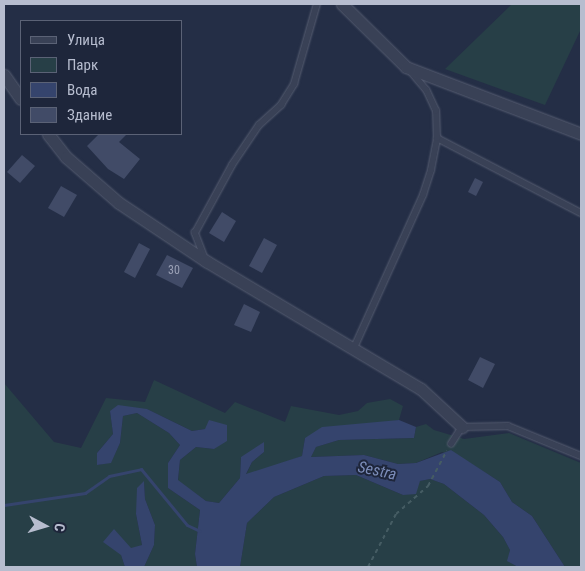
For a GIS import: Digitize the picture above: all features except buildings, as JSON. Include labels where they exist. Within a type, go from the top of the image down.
[{"type":"street","points":[[342,4],[406,67],[581,134]]},
{"type":"street","points":[[4,75],[20,98]]},
{"type":"street","points":[[49,135],[66,157],[119,203],[206,262],[354,348],[421,390],[462,427]]},
{"type":"lane","points":[[206,262],[195,234],[232,165],[259,125],[281,105],[294,84],[317,4]]},
{"type":"lane","points":[[354,348],[423,195],[437,138],[436,111],[426,90],[406,67]]},
{"type":"lane","points":[[437,138],[581,213]]},
{"type":"lane","points":[[451,444],[462,427],[508,426],[581,456]]},
{"type":"path","points":[[368,567],[396,514],[428,486],[451,444]]},
{"type":"green space","points":[[512,4],[581,4],[581,29],[545,105],[445,69]]},
{"type":"green space","points":[[154,380],[225,413],[235,402],[285,422],[291,406],[339,415],[358,411],[367,403],[390,399],[403,406],[399,420],[305,438],[302,456],[266,470],[246,475],[252,462],[264,452],[241,457],[240,478],[219,503],[206,501],[178,481],[180,460],[196,447],[214,449],[205,429],[192,431],[147,409],[110,411],[113,434],[97,453],[98,465],[111,462],[120,443],[123,416],[137,413],[169,433],[180,445],[168,463],[168,488],[200,510],[195,554],[197,567],[144,567],[154,545],[155,525],[145,499],[144,482],[136,514],[142,545],[121,555],[125,567],[4,567],[4,383],[54,442],[81,448],[106,398],[145,402]]},
{"type":"green space","points":[[426,424],[434,430],[464,439],[509,433],[581,463],[581,567],[565,567],[532,516],[512,502],[500,482],[467,461],[442,452],[416,463],[398,464],[364,455],[311,457],[316,447],[339,440],[414,438],[416,427]]},
{"type":"green space","points":[[356,475],[403,495],[420,481],[430,479],[444,484],[484,515],[503,537],[510,550],[508,561],[518,567],[240,567],[247,523],[274,497],[324,476]]},
{"type":"water","name":"Sestra","points":[[118,405],[147,409],[192,431],[205,429],[209,420],[227,425],[227,441],[214,449],[196,447],[180,460],[178,480],[206,501],[219,503],[240,478],[241,457],[264,442],[264,452],[252,462],[246,474],[302,456],[305,438],[322,427],[399,420],[416,427],[414,438],[339,440],[316,447],[311,457],[364,455],[398,464],[416,463],[451,450],[500,482],[512,502],[532,516],[565,567],[518,567],[507,561],[510,550],[503,537],[484,515],[444,484],[430,479],[420,481],[416,494],[403,495],[356,475],[324,476],[274,497],[247,523],[240,567],[197,567],[195,554],[200,510],[168,488],[168,463],[180,445],[169,433],[137,413],[123,416],[120,443],[111,463],[97,465],[97,453],[113,434],[110,411]]},
{"type":"water","points":[[144,481],[145,499],[155,525],[154,545],[144,567],[125,567],[121,555],[103,542],[114,529],[131,548],[142,545],[136,514],[137,488]]},
{"type":"waterway","points":[[4,505],[85,493],[109,476],[141,469],[187,525],[200,531]]}]
